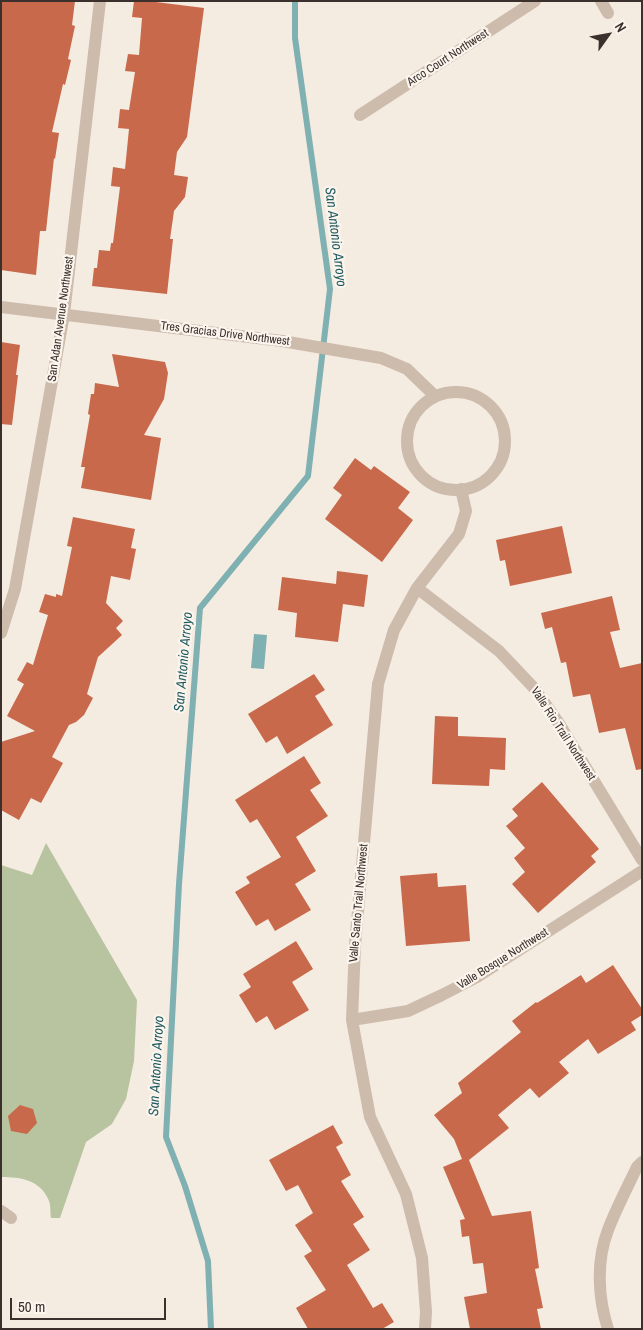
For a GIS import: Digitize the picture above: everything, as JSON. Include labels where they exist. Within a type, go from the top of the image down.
[{"type":"street","name":"San Adan Avenue Northwest","points":[[1,633],[15,589],[64,314],[100,1]]},
{"type":"street","name":"Arco Court Northwest","points":[[360,115],[535,1]]},
{"type":"street","points":[[601,1],[608,13]]},
{"type":"street","name":"Tres Gracias Drive Northwest","points":[[1,307],[282,340],[381,358],[407,369],[435,396]]},
{"type":"street","points":[[451,392],[468,393],[483,400],[496,412],[504,432],[504,449],[501,460],[492,474],[478,485],[461,490],[444,488],[429,482],[415,468],[408,452],[407,435],[411,420],[421,406],[435,396],[451,392]]},
{"type":"street","name":"Valle Santo Trail Northwest","points":[[425,1329],[426,1312],[422,1258],[406,1194],[370,1117],[352,1020],[355,945],[378,684],[394,630],[417,588],[459,534],[466,511],[461,490]]},
{"type":"street","name":"Valle Rio Trail Northwest","points":[[417,588],[499,651],[534,688],[560,725],[642,860]]},
{"type":"street","name":"Valle Bosque Northwest","points":[[352,1020],[408,1010],[442,996],[477,977],[642,871]]},
{"type":"street","points":[[608,1329],[602,1309],[600,1267],[607,1231],[637,1167],[642,1162]]},
{"type":"green space","points":[[46,843],[137,1000],[134,1061],[126,1099],[112,1124],[86,1142],[60,1218],[51,1218],[49,1201],[41,1188],[36,1184],[23,1179],[1,1177],[1,865],[32,875]]},
{"type":"water","points":[[254,634],[267,635],[264,669],[251,668]]},
{"type":"building","points":[[1,1],[75,1],[72,25],[75,26],[68,59],[71,60],[65,85],[63,84],[52,132],[59,133],[54,158],[46,231],[40,231],[36,275],[1,270]]},
{"type":"building","points":[[134,1],[204,8],[187,137],[177,152],[174,175],[188,177],[185,197],[174,211],[170,239],[173,239],[167,294],[92,286],[99,250],[110,251],[111,243],[113,243],[120,187],[111,186],[113,167],[125,169],[129,129],[118,128],[120,109],[129,110],[135,72],[125,71],[128,54],[139,55],[142,18],[132,17]]},
{"type":"building","points":[[1,342],[20,345],[12,425],[1,424]]},
{"type":"building","points":[[112,354],[165,362],[168,373],[164,399],[144,435],[161,438],[151,500],[81,488],[85,467],[81,467],[90,415],[88,414],[95,383],[119,387]]},
{"type":"building","points":[[355,458],[371,470],[374,466],[410,492],[398,508],[413,520],[382,562],[325,519],[342,495],[333,488]]},
{"type":"building","points":[[73,517],[135,529],[131,548],[136,549],[130,580],[111,576],[106,603],[123,621],[116,628],[122,635],[98,657],[87,694],[93,698],[84,715],[69,725],[52,757],[63,763],[41,803],[31,798],[19,820],[1,810],[1,742],[35,731],[7,716],[24,684],[17,680],[27,662],[33,665],[48,615],[39,612],[45,594],[56,597],[56,594],[62,596],[72,547],[67,546]]},
{"type":"building","points":[[562,526],[572,573],[510,586],[505,560],[500,561],[496,540]]},
{"type":"building","points":[[337,571],[368,575],[364,607],[343,604],[338,642],[295,637],[297,613],[278,610],[282,577],[336,584]]},
{"type":"building","points":[[612,596],[620,630],[610,632],[620,668],[642,663],[642,769],[636,770],[625,728],[599,733],[590,694],[573,697],[566,662],[561,663],[552,627],[545,629],[541,613]]},
{"type":"building","points":[[314,674],[325,690],[315,696],[333,725],[287,754],[277,736],[266,743],[248,714]]},
{"type":"building","points":[[435,716],[458,717],[458,736],[506,738],[505,770],[490,769],[489,786],[432,784]]},
{"type":"building","points":[[304,756],[321,783],[310,790],[328,816],[296,837],[316,871],[295,884],[311,910],[275,931],[268,919],[256,926],[235,892],[250,883],[246,877],[281,857],[257,819],[250,823],[235,800]]},
{"type":"building","points":[[542,782],[599,849],[591,856],[596,862],[538,913],[512,884],[525,872],[514,858],[525,848],[506,826],[518,816],[512,809]]},
{"type":"building","points":[[437,873],[438,887],[466,885],[470,941],[406,946],[400,876]]},
{"type":"building","points":[[296,941],[313,969],[292,982],[309,1010],[275,1030],[267,1016],[256,1023],[239,995],[251,987],[243,974]]},
{"type":"building","points":[[613,965],[642,1009],[642,1015],[631,1022],[636,1030],[598,1054],[588,1039],[559,1062],[569,1073],[539,1098],[530,1088],[498,1115],[509,1128],[469,1160],[492,1216],[531,1211],[539,1268],[535,1269],[543,1308],[537,1309],[541,1329],[470,1329],[464,1297],[487,1293],[483,1263],[473,1264],[469,1236],[462,1237],[460,1220],[465,1219],[443,1167],[462,1159],[454,1139],[434,1115],[462,1093],[458,1083],[521,1032],[512,1021],[536,1002],[581,975],[586,983]]},
{"type":"building","points":[[20,1105],[33,1109],[37,1123],[27,1134],[11,1131],[8,1116]]},
{"type":"building","points":[[333,1125],[343,1143],[336,1147],[351,1175],[341,1181],[364,1217],[353,1224],[370,1250],[347,1265],[373,1308],[382,1303],[394,1322],[382,1329],[308,1329],[296,1308],[326,1290],[304,1256],[312,1251],[295,1225],[313,1213],[298,1185],[286,1191],[269,1160]]},
{"type":"waterway","name":"San Antonio Arroyo","points":[[211,1329],[208,1261],[185,1186],[166,1137],[179,884],[200,608],[308,476],[330,289],[295,38],[295,1]]}]
